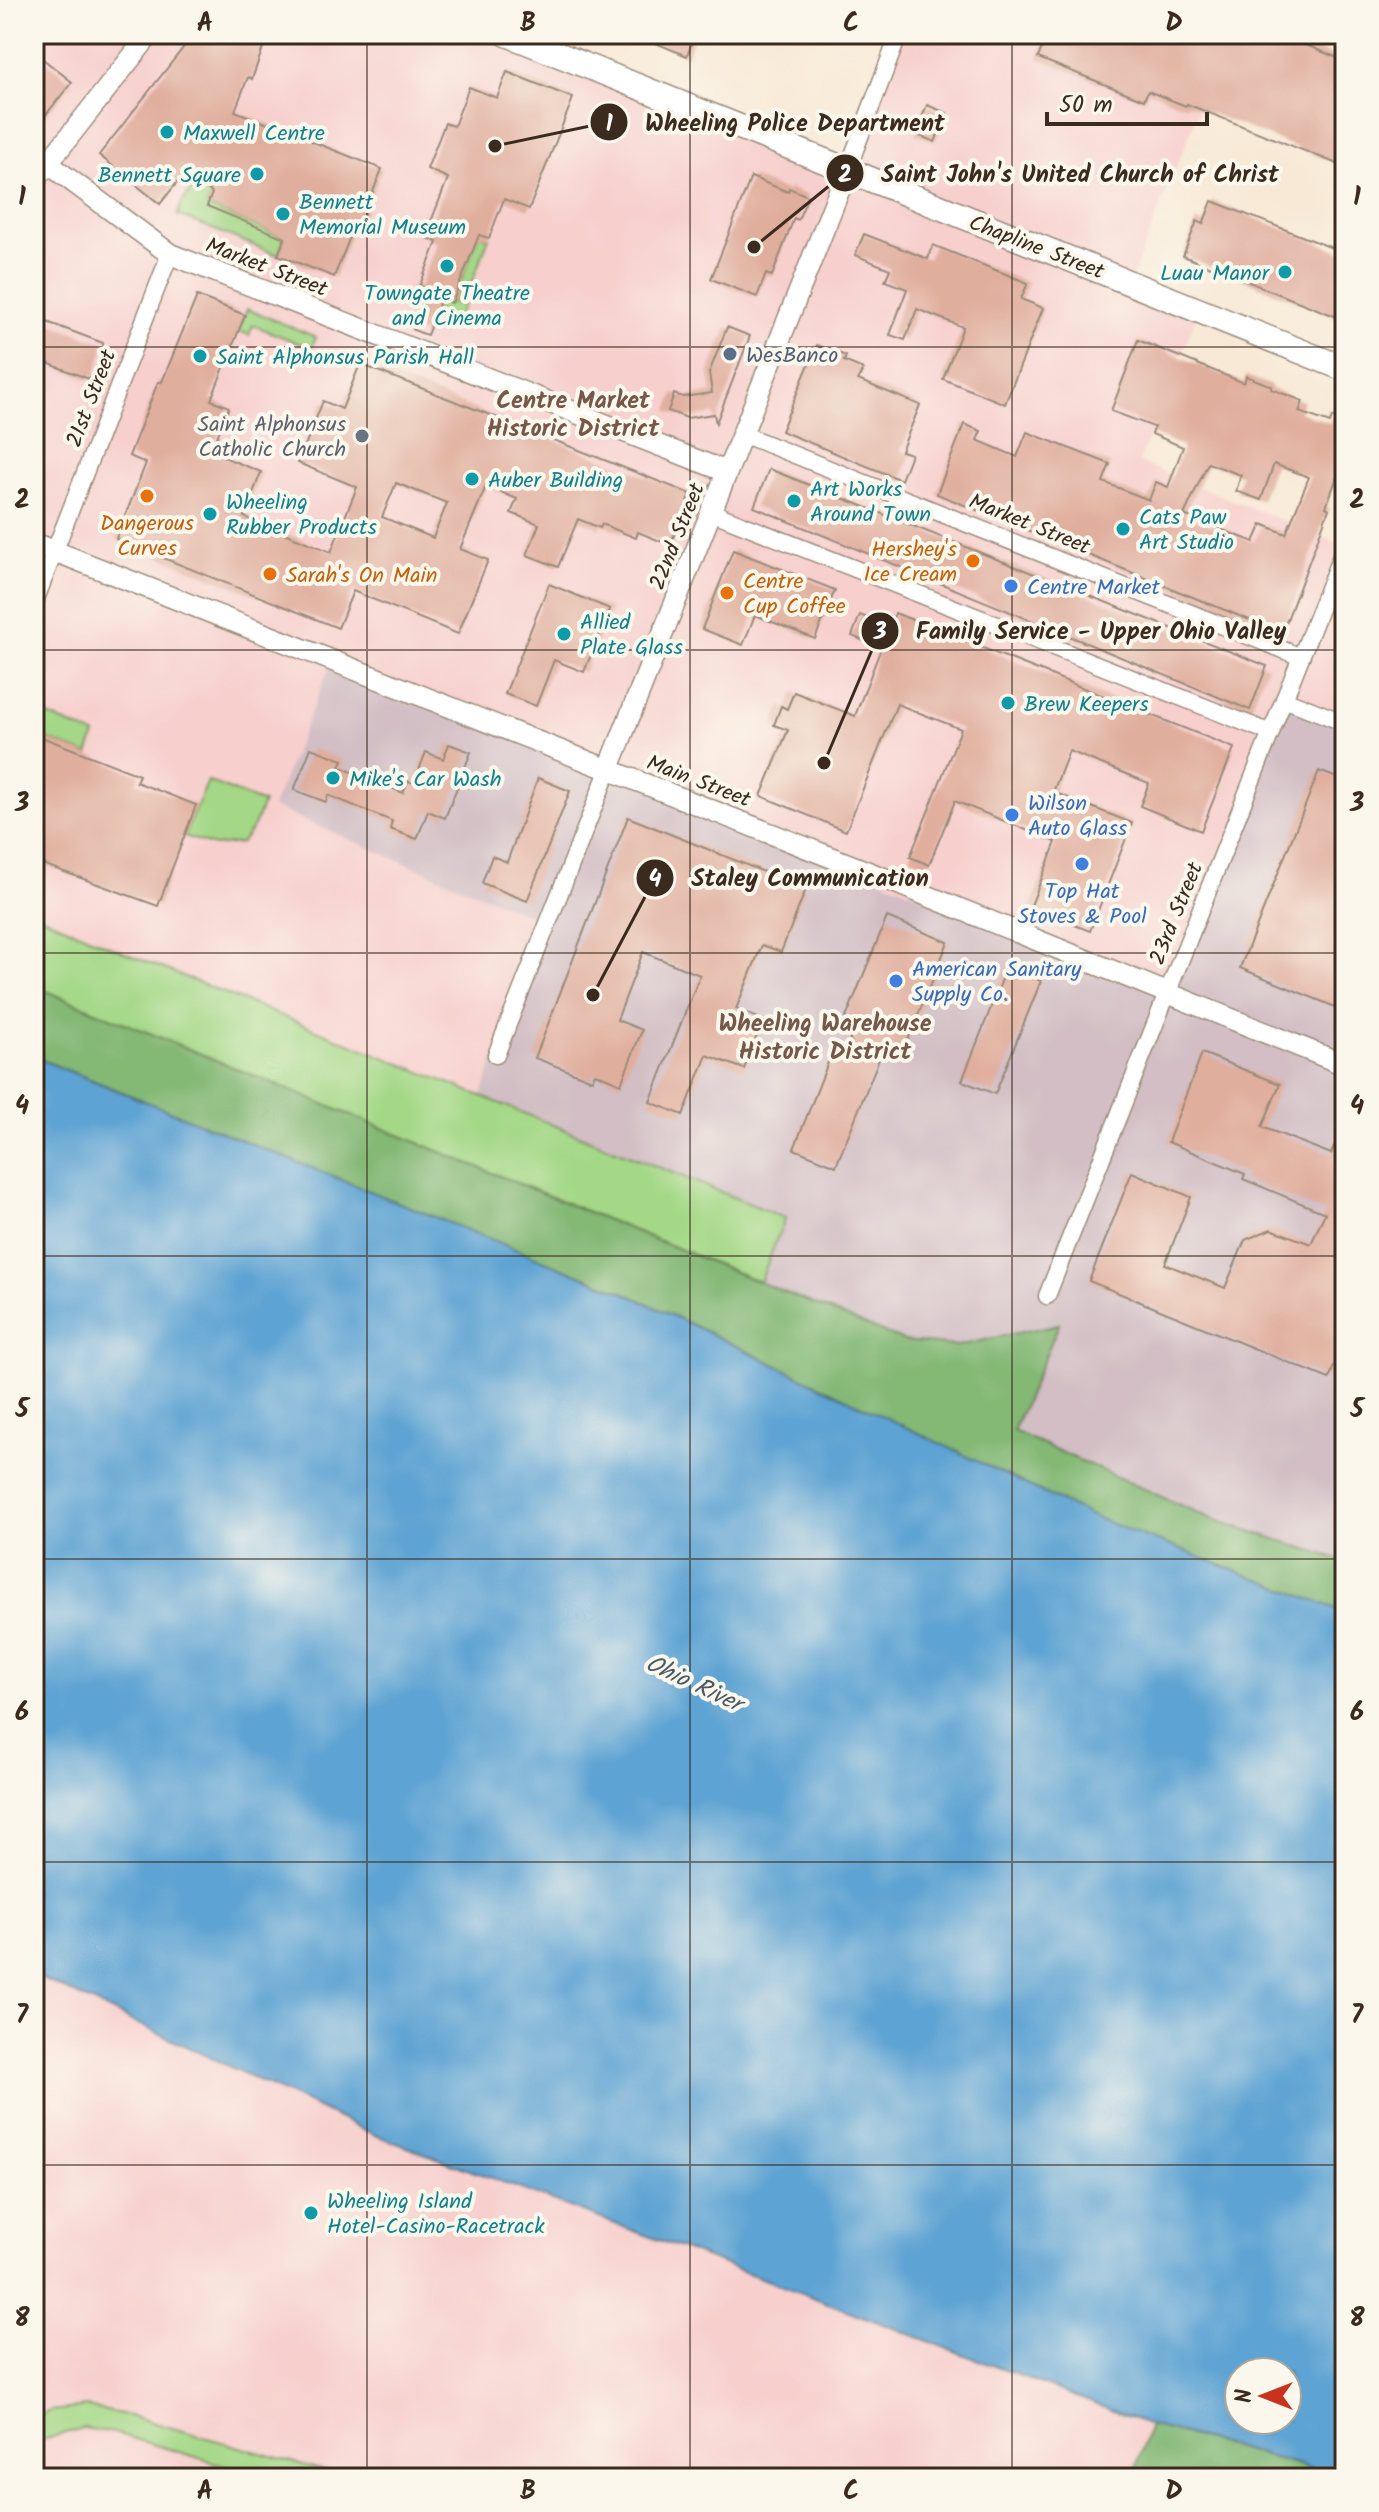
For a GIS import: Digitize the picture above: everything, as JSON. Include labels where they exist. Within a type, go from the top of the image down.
[{"type":"main road","name":"Chapline Street","points":[[507,34],[1345,369]]},
{"type":"street","points":[[34,181],[41,158],[150,34]]},
{"type":"street","name":"22nd Street","points":[[496,1055],[899,34]]},
{"type":"street","name":"Market Street","points":[[41,158],[170,254],[727,472]]},
{"type":"street","name":"21st Street","points":[[34,604],[170,254]]},
{"type":"street","name":"Market Street","points":[[742,434],[1301,657]]},
{"type":"street","points":[[711,512],[1271,733]]},
{"type":"street","name":"Main Street","points":[[34,543],[1345,1065]]},
{"type":"street","name":"23rd Street","points":[[1047,1296],[1345,546]]},
{"type":"street","points":[[1284,699],[1345,723]]},
{"type":"shaded area","points":[[34,34],[507,34],[846,170],[899,34],[1230,34],[1130,282],[1199,310],[1139,462],[1345,546],[1345,723],[1167,993],[332,661],[273,807],[548,923],[459,1159],[34,986]]},
{"type":"shaded area","points":[[332,661],[1167,993],[1284,699],[1345,723],[1345,1561],[1212,1519],[1013,1431],[1058,1324],[957,1346],[904,1341],[459,1159],[548,923],[272,807]]},
{"type":"shaded area","name":"Wheeling Island Hotel-Casino-Racetrack","points":[[34,1975],[375,2135],[1150,2425],[1134,2478],[34,2478]]},
{"type":"green space","points":[[198,180],[212,193],[207,206],[285,238],[278,255],[177,215]]},
{"type":"green space","points":[[479,235],[489,238],[454,328],[405,309],[413,288],[427,293],[423,303],[437,308],[441,299],[452,303]]},
{"type":"green space","points":[[247,309],[316,337],[311,348],[253,325],[249,335],[238,331]]},
{"type":"green space","points":[[34,710],[95,735],[88,755],[34,734]]},
{"type":"green space","points":[[208,781],[263,803],[254,826],[241,843],[214,846],[184,836]]},
{"type":"green space","points":[[34,913],[132,956],[785,1218],[760,1282],[34,986]]},
{"type":"green space","points":[[34,986],[904,1341],[957,1346],[1059,1324],[1013,1431],[1212,1519],[1345,1561],[1345,1612],[1096,1518],[625,1293],[34,1057]]},
{"type":"green space","points":[[87,2407],[130,2416],[349,2478],[268,2478],[114,2433],[83,2428],[34,2442],[34,2418],[50,2411]]},
{"type":"green space","points":[[1150,2425],[1345,2478],[1169,2478],[1134,2472]]},
{"type":"water","name":"Ohio River","points":[[34,1057],[625,1293],[1096,1518],[1345,1612],[1345,2477],[1150,2425],[375,2135],[34,1975]]},
{"type":"building","points":[[194,34],[253,34],[266,39],[252,79],[248,77],[235,111],[382,169],[334,277],[278,255],[285,238],[207,206],[212,193],[187,170],[160,204],[99,155]]},
{"type":"building","points":[[634,34],[695,34],[687,56]]},
{"type":"building","points":[[1047,34],[1279,34],[1345,61],[1345,167],[1187,104],[1148,91],[1144,100],[1038,58]]},
{"type":"building","points":[[34,52],[72,82],[44,117],[34,109]]},
{"type":"building","points":[[507,72],[573,98],[529,209],[504,199],[489,238],[479,235],[452,303],[441,299],[427,335],[413,330],[427,293],[418,290],[437,242],[425,237],[448,178],[427,169],[445,123],[454,126],[469,87],[497,98]]},
{"type":"building","points":[[927,105],[947,113],[935,142],[915,134]]},
{"type":"building","points":[[751,177],[788,192],[789,188],[808,196],[798,220],[794,218],[772,276],[766,274],[757,297],[711,279]]},
{"type":"building","name":"Luau Manor","points":[[1212,201],[1345,253],[1345,320],[1183,256],[1197,221],[1203,224]]},
{"type":"building","points":[[864,234],[928,259],[933,245],[1028,283],[1021,299],[1043,308],[1005,404],[943,379],[963,327],[917,309],[905,340],[890,335],[907,289],[885,281],[890,269],[855,255]]},
{"type":"building","points":[[197,296],[245,315],[211,400],[229,407],[211,452],[261,472],[244,517],[331,552],[357,487],[298,463],[323,401],[342,409],[360,364],[691,494],[670,545],[638,532],[636,538],[602,524],[600,528],[578,519],[558,567],[527,555],[539,524],[511,513],[517,499],[486,486],[460,549],[488,560],[458,634],[353,591],[338,628],[116,539],[146,463],[129,456],[158,382],[162,382]],"holes":[[[396,483],[447,503],[433,538],[382,517]]]},
{"type":"building","points":[[47,322],[103,343],[94,376],[89,379],[34,358]]},
{"type":"building","name":"WesBanco","points":[[727,327],[750,336],[716,423],[714,414],[687,418],[668,411],[674,394],[683,397],[712,393],[709,373]]},
{"type":"building","points":[[1138,340],[1244,383],[1246,376],[1272,386],[1271,389],[1303,401],[1299,412],[1330,423],[1332,417],[1345,422],[1345,455],[1326,507],[1329,509],[1282,633],[937,494],[964,424],[981,431],[977,440],[1017,457],[1027,432],[1110,464],[1103,482],[1149,500],[1156,482],[1168,487],[1183,447],[1152,434],[1154,427],[1111,411]],"holes":[[[1208,463],[1241,475],[1236,491],[1261,500],[1274,464],[1309,477],[1286,534],[1262,524],[1254,542],[1184,515]]]},
{"type":"building","points":[[817,345],[846,356],[844,361],[863,369],[858,380],[920,405],[901,451],[911,454],[901,480],[781,431]]},
{"type":"building","points":[[769,469],[1267,666],[1250,710],[754,507]]},
{"type":"building","points":[[733,550],[835,590],[815,639],[755,615],[743,645],[702,629]]},
{"type":"building","name":"Allied Plate Glass","points":[[549,584],[610,609],[584,672],[554,660],[536,706],[505,694]]},
{"type":"building","points":[[895,613],[1234,748],[1201,831],[1140,806],[1149,783],[1069,751],[1053,792],[1132,823],[1090,931],[1030,908],[1056,842],[955,801],[929,865],[910,857],[961,729],[897,704],[846,831],[761,796],[788,730],[774,725],[781,706],[787,709],[794,692],[855,716],[881,648],[852,636],[860,615],[890,627]]},
{"type":"building","points":[[34,734],[139,775],[136,782],[196,805],[158,906],[34,861]]},
{"type":"building","points":[[449,744],[471,752],[445,818],[428,811],[417,839],[390,829],[392,821],[328,795],[326,802],[294,790],[311,748],[343,760],[340,767],[403,793],[408,781],[414,783],[426,752],[443,759]]},
{"type":"building","points":[[1319,771],[1345,781],[1345,1011],[1240,968]]},
{"type":"building","points":[[538,778],[570,791],[527,901],[482,883],[492,856],[507,862]]},
{"type":"building","points":[[628,817],[806,889],[781,952],[762,945],[736,1009],[763,1020],[744,1069],[707,1055],[683,1115],[650,1102],[700,975],[643,952],[617,1020],[642,1030],[621,1084],[595,1073],[592,1080],[535,1058]]},
{"type":"building","points":[[887,917],[948,942],[901,1057],[883,1049],[836,1166],[794,1149],[829,1060],[852,1047],[845,1020]]},
{"type":"building","points":[[1007,967],[1041,981],[995,1094],[962,1081]]},
{"type":"building","points":[[1202,1053],[1280,1084],[1262,1127],[1331,1154],[1345,1121],[1345,1338],[1329,1379],[1089,1281],[1132,1172],[1191,1197],[1165,1264],[1225,1288],[1245,1240],[1271,1229],[1311,1244],[1325,1213],[1243,1179],[1245,1174],[1168,1142]]},
{"type":"place","name":"Maxwell Centre","points":[[167,132]]},
{"type":"place","name":"Wheeling Police Department","points":[[495,146]]},
{"type":"place","name":"Bennett Square","points":[[257,174]]},
{"type":"place","name":"Bennett Memorial Museum","points":[[283,214]]},
{"type":"place","name":"Saint John's United Church of Christ","points":[[754,247]]},
{"type":"place","name":"Towngate Theatre and Cinema","points":[[447,266]]},
{"type":"place","name":"Luau Manor","points":[[1285,272]]},
{"type":"place","name":"WesBanco","points":[[730,354]]},
{"type":"place","name":"Saint Alphonsus Parish Hall","points":[[200,356]]},
{"type":"place","name":"Saint Alphonsus Catholic Church","points":[[362,436]]},
{"type":"place","name":"Auber Building","points":[[472,479]]},
{"type":"place","name":"Dangerous Curves","points":[[147,496]]},
{"type":"place","name":"Art Works Around Town","points":[[794,501]]},
{"type":"place","name":"Wheeling Rubber Products","points":[[210,514]]},
{"type":"place","name":"Cats Paw Art Studio","points":[[1123,529]]},
{"type":"place","name":"Hershey's Ice Cream","points":[[973,561]]},
{"type":"place","name":"Sarah's On Main","points":[[270,574]]},
{"type":"place","name":"Centre Market","points":[[1011,586]]},
{"type":"place","name":"Centre Cup Coffee","points":[[727,593]]},
{"type":"place","name":"Allied Plate Glass","points":[[564,634]]},
{"type":"place","name":"Brew Keepers","points":[[1008,703]]},
{"type":"place","name":"Family Service - Upper Ohio Valley","points":[[824,763]]},
{"type":"place","name":"Mike's Car Wash","points":[[333,778]]},
{"type":"place","name":"Wilson Auto Glass","points":[[1012,815]]},
{"type":"place","name":"Top Hat Stoves & Pool","points":[[1082,864]]},
{"type":"place","name":"American Sanitary Supply Co.","points":[[896,981]]},
{"type":"place","name":"Staley Communication","points":[[593,995]]},
{"type":"place","name":"Wheeling Island Hotel-Casino-Racetrack","points":[[311,2213]]},
{"type":"district","name":"Centre Market Historic District","points":[[573,414]]},
{"type":"district","name":"Wheeling Warehouse Historic District","points":[[825,1037]]}]
